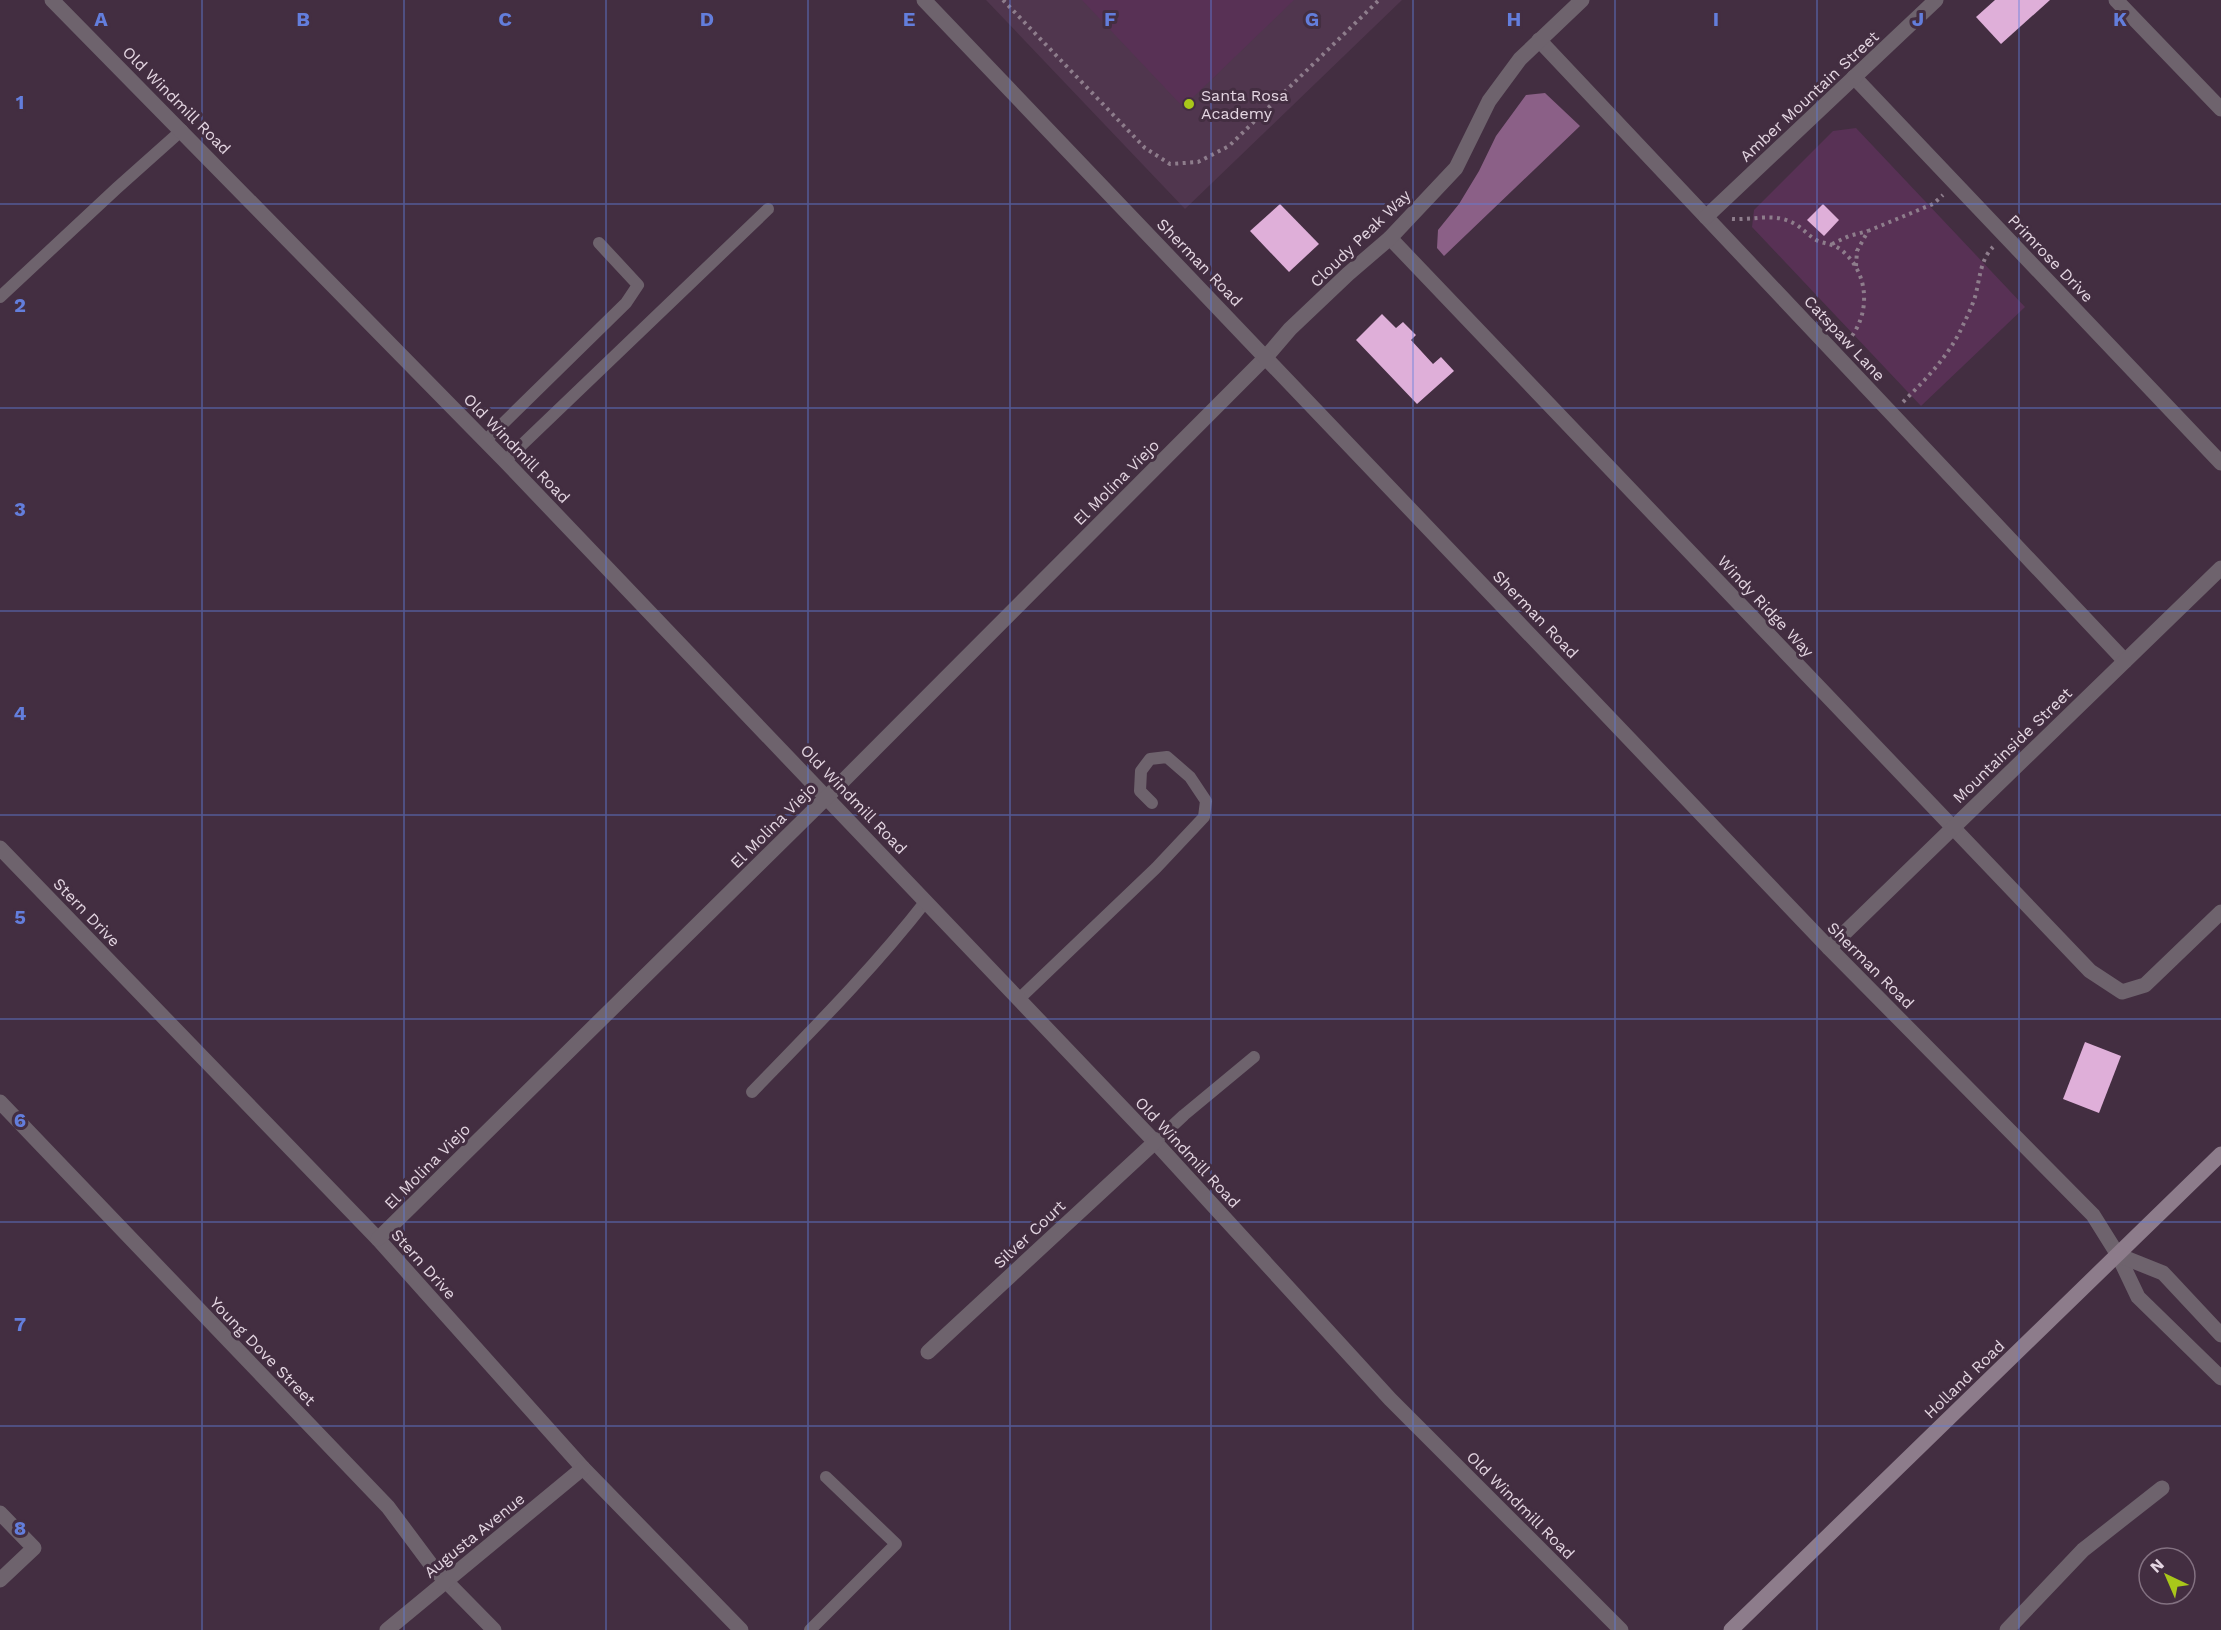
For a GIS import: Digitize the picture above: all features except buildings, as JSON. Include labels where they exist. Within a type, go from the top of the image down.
[{"type":"main road","name":"Holland Road","points":[[1731,1630],[2221,1154]]},
{"type":"street","name":"Old Windmill Road","points":[[52,0],[505,461],[1155,1142],[1390,1399],[1621,1630]]},
{"type":"street","name":"Sherman Road","points":[[924,0],[1829,948],[2093,1215],[2118,1255],[2138,1297],[2221,1378]]},
{"type":"street","name":"Cloudy Peak Way","points":[[1266,357],[1290,329],[1390,238],[1455,168],[1489,101],[1520,59],[1582,0]]},
{"type":"street","name":"Amber Mountain Street","points":[[1706,217],[1936,0]]},
{"type":"street","points":[[2116,0],[2221,109]]},
{"type":"street","name":"Catspaw Lane","points":[[1539,40],[2125,661]]},
{"type":"street","name":"Primrose Drive","points":[[1854,78],[2221,463]]},
{"type":"street","name":"Windy Ridge Way","points":[[1390,238],[2090,971],[2122,992],[2145,985],[2221,912]]},
{"type":"street","name":"El Molina Viejo","points":[[378,1239],[827,797],[1266,357]]},
{"type":"street","name":"Mountainside Street","points":[[1829,948],[2221,568]]},
{"type":"street","name":"Stern Drive","points":[[0,848],[378,1239],[584,1468],[741,1630]]},
{"type":"street","name":"Young Dove Street","points":[[0,1102],[388,1507],[435,1570],[494,1630]]},
{"type":"street","name":"Silver Court","points":[[928,1352],[1155,1142]]},
{"type":"street","points":[[2118,1255],[2163,1273],[2221,1335]]},
{"type":"street","name":"Augusta Avenue","points":[[387,1630],[584,1468]]},
{"type":"street","points":[[2007,1630],[2084,1550],[2162,1488]]},
{"type":"street","points":[[0,1513],[34,1548],[0,1580]]},
{"type":"lane","points":[[0,297],[182,130]]},
{"type":"lane","points":[[505,461],[768,209]]},
{"type":"lane","points":[[485,441],[626,303],[638,285],[598,243]]},
{"type":"lane","points":[[1019,999],[1156,868],[1204,817],[1206,801],[1190,777],[1167,757],[1150,759],[1141,771],[1140,791],[1152,803]]},
{"type":"lane","points":[[752,1092],[849,991],[901,934],[927,901]]},
{"type":"lane","points":[[1155,1142],[1254,1057]]},
{"type":"lane","points":[[810,1630],[896,1544],[826,1477]]},
{"type":"path","points":[[1003,0],[1145,148],[1170,164],[1198,162],[1229,146],[1379,0]]},
{"type":"path","points":[[1832,244],[1933,204],[1956,184]]},
{"type":"path","points":[[1706,217],[1750,220],[1765,217],[1781,218],[1795,223],[1818,240],[1840,249],[1856,267],[1865,291],[1864,309],[1853,336],[1836,354]]},
{"type":"path","points":[[1856,267],[1857,251],[1868,231]]},
{"type":"path","points":[[1892,414],[1950,350],[1964,324],[1974,298],[1985,255],[2005,236]]},
{"type":"shaded area","name":"Santa Rosa Academy","points":[[986,0],[1402,0],[1185,209]]},
{"type":"shaded area","points":[[1082,0],[1294,0],[1183,107]]},
{"type":"shaded area","points":[[1545,93],[1580,126],[1444,256],[1437,248],[1438,230],[1459,204],[1496,136],[1526,95]]},
{"type":"shaded area","points":[[1856,128],[2025,307],[1921,406],[1752,227],[1754,210],[1833,131]]},
{"type":"place","name":"Santa Rosa Academy","points":[[1189,104]]}]
